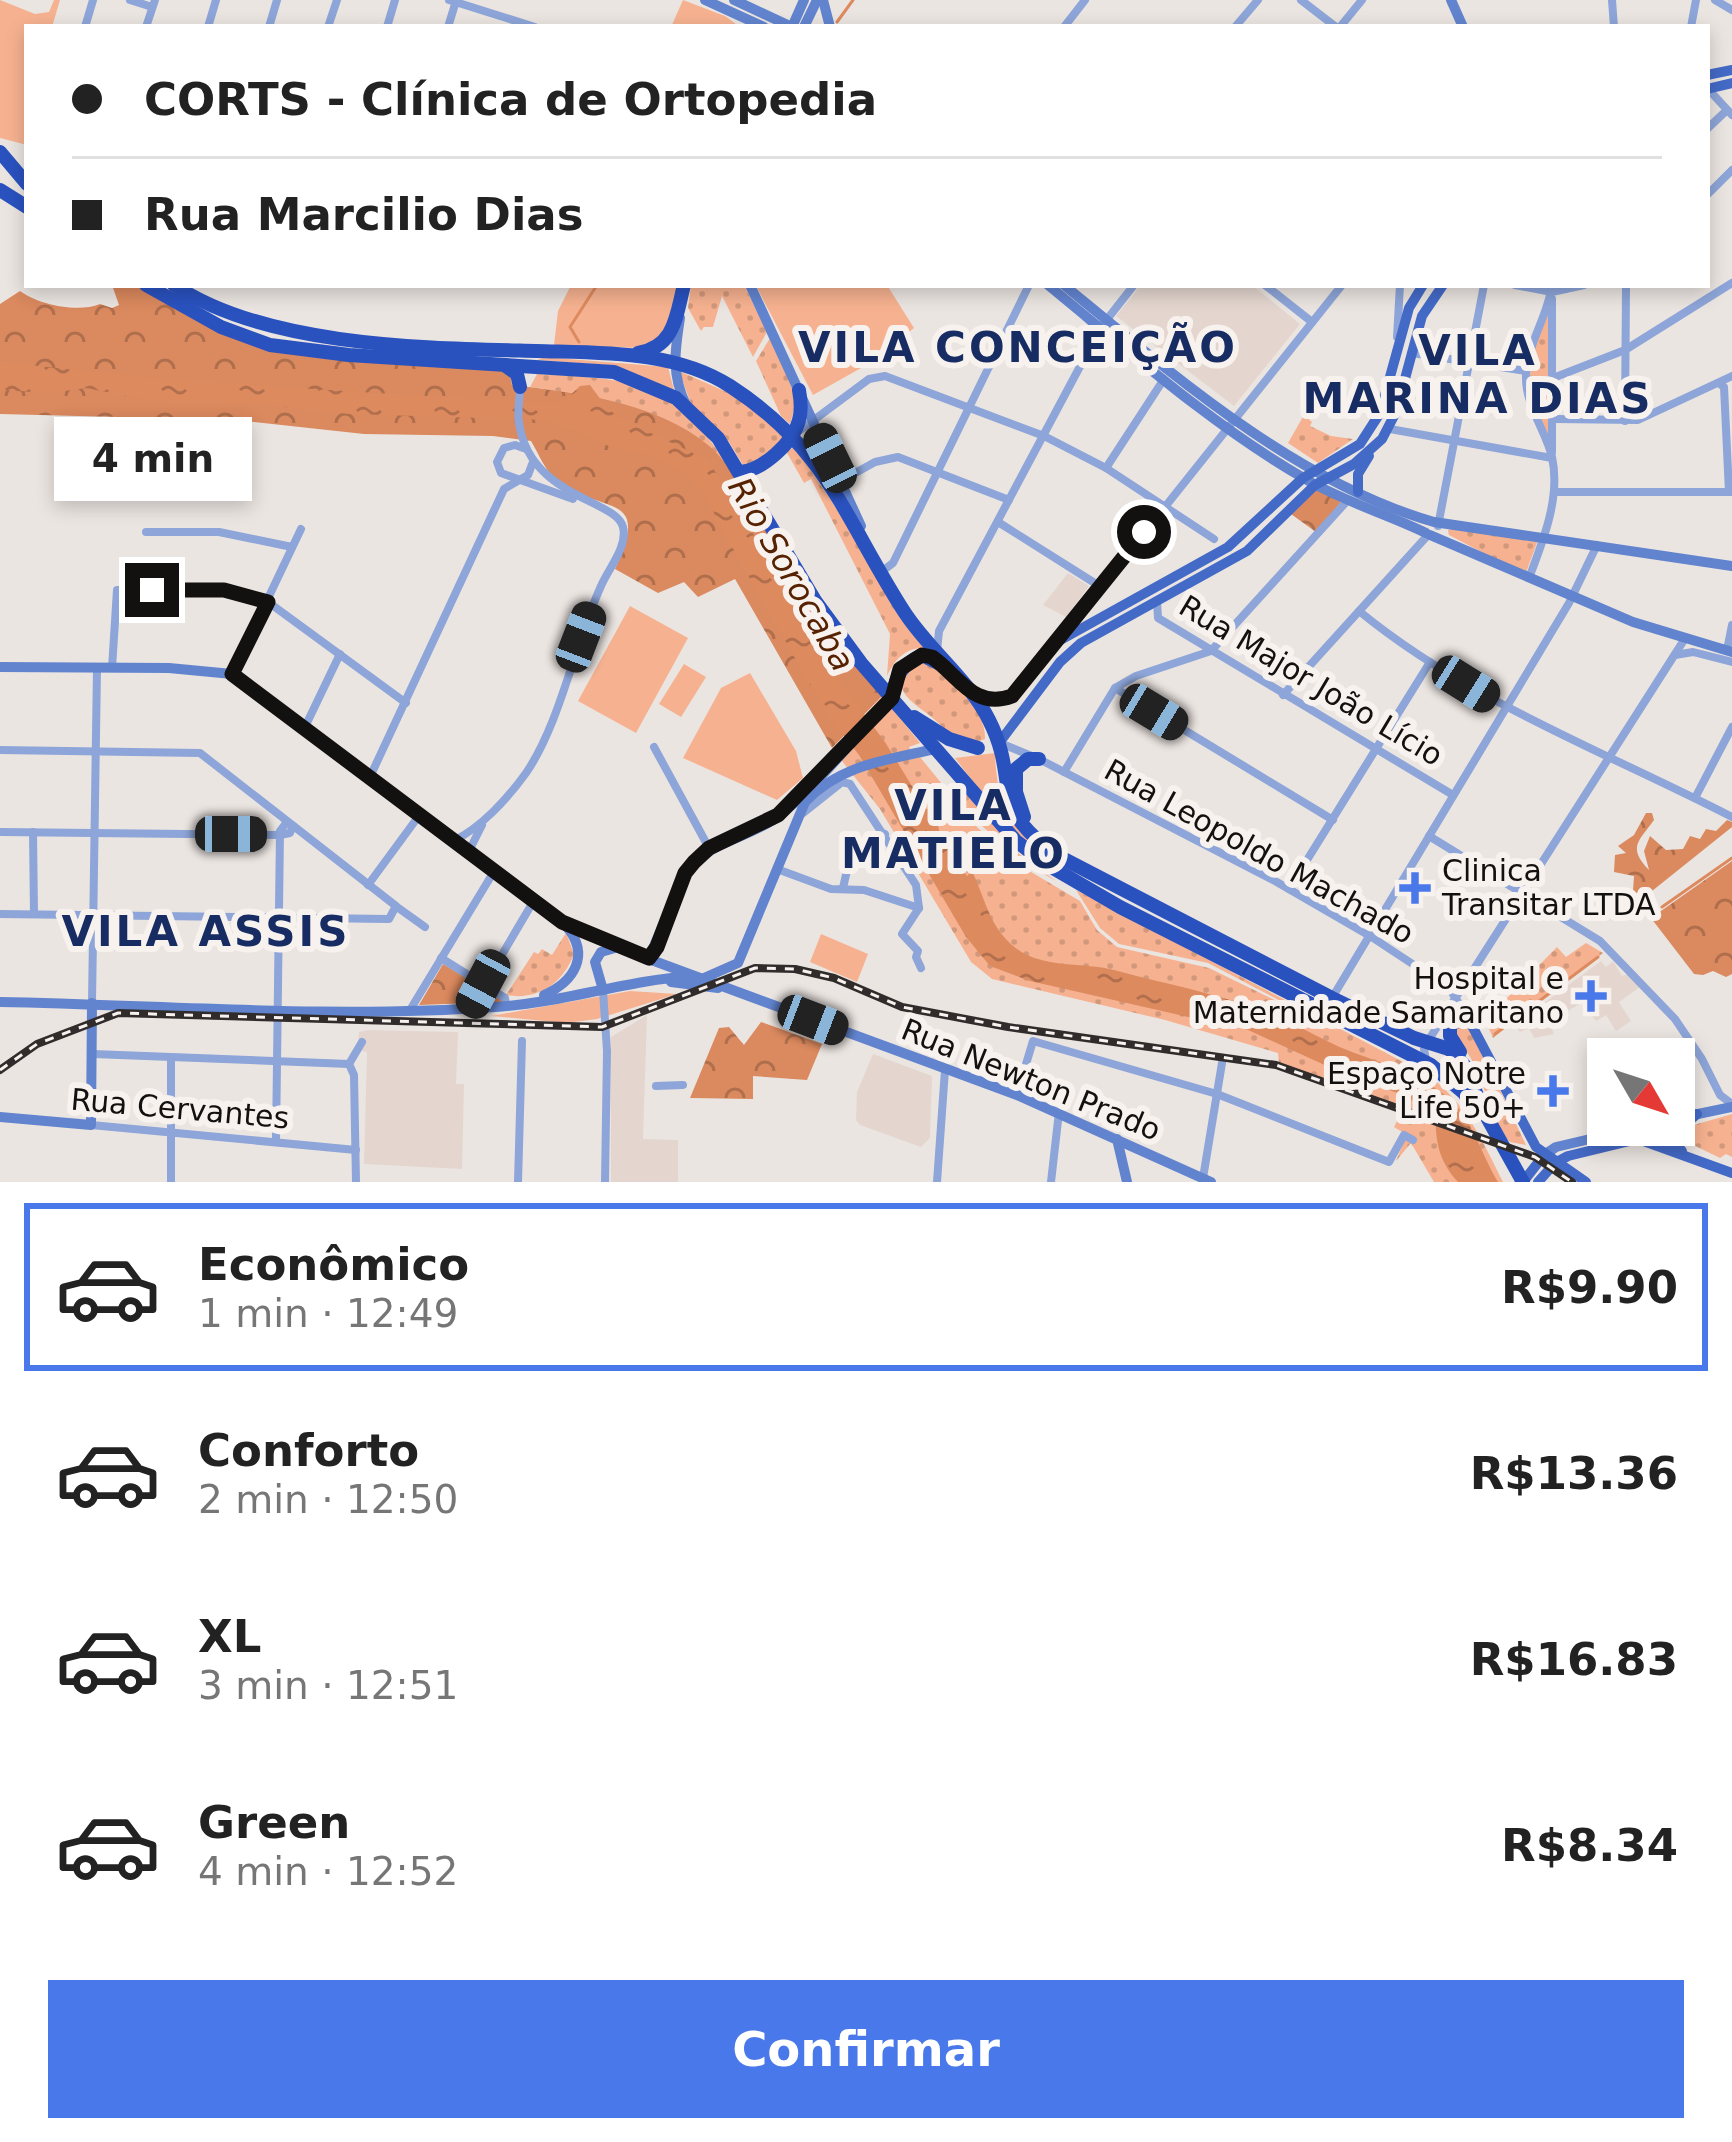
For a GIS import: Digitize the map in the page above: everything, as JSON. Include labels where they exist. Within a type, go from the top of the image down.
[{"type":"highway","points":[[1,154],[24,181]]},
{"type":"highway","points":[[151,288],[221,328],[270,345],[614,372],[662,389],[705,423],[740,472],[816,602],[892,698],[1002,826],[1046,864],[1286,992],[1428,1041],[1458,1057],[1474,1083]]},
{"type":"highway","points":[[180,288],[248,321],[302,334],[616,355],[674,362],[728,385],[792,437],[820,467],[907,616],[976,698],[999,743],[1007,797],[1032,838],[1431,1065],[1471,1102],[1513,1182]]},
{"type":"highway","points":[[616,355],[653,350],[668,339],[684,288]]},
{"type":"highway","points":[[514,366],[550,351]]},
{"type":"highway","points":[[514,366],[520,387]]},
{"type":"highway","points":[[520,387],[525,375],[541,368]]},
{"type":"highway","points":[[740,472],[759,466],[792,437],[800,416],[800,390]]},
{"type":"highway","points":[[892,698],[900,669],[922,655],[932,657],[959,680]]},
{"type":"highway","points":[[904,712],[949,739],[978,748]]},
{"type":"highway","points":[[935,749],[999,743]]},
{"type":"highway","points":[[1032,838],[1015,777],[1022,762],[1040,759]]},
{"type":"highway","points":[[1470,1022],[1454,1020],[1449,1032],[1470,1068],[1483,1110],[1533,1179]]},
{"type":"main road","points":[[705,0],[736,4],[785,24]]},
{"type":"main road","points":[[736,4],[760,24]]},
{"type":"main road","points":[[685,288],[674,362],[687,408]]},
{"type":"main road","points":[[750,288],[872,551]]},
{"type":"main road","points":[[1052,288],[1303,478],[1331,478],[1390,430],[1425,308],[1441,288]]},
{"type":"main road","points":[[1067,288],[1164,380],[1317,478],[1432,528],[1571,598],[1689,645],[1730,655]]},
{"type":"main road","points":[[999,743],[1070,652],[1246,551],[1375,426],[1409,308],[1420,288]]},
{"type":"main road","points":[[1353,496],[1358,474],[1373,448]]},
{"type":"main road","points":[[976,698],[1012,696],[1057,642],[1228,547],[1303,478]]},
{"type":"main road","points":[[1331,478],[1353,496]]},
{"type":"main road","points":[[1432,528],[1542,537],[1732,566]]},
{"type":"main road","points":[[0,667],[232,674]]},
{"type":"main road","name":"Rua Newton Prado","points":[[232,674],[562,922],[619,948],[1017,1095],[1207,1180]]},
{"type":"main road","points":[[649,958],[685,873],[709,848],[771,821],[892,698]]},
{"type":"main road","points":[[729,988],[724,977],[738,963],[805,802],[845,770],[935,749]]},
{"type":"main road","points":[[771,821],[784,823],[792,836]]},
{"type":"main road","points":[[519,1004],[551,993],[576,969],[581,953],[562,922]]},
{"type":"main road","points":[[603,990],[595,962],[606,948],[619,948]]},
{"type":"main road","points":[[0,1002],[470,1009],[603,990],[644,979],[700,977],[729,970]]},
{"type":"main road","points":[[644,979],[729,988]]},
{"type":"main road","points":[[92,1125],[97,1007]]},
{"type":"main road","name":"Rua Leopoldo Machado","points":[[1470,1022],[1533,1144],[1549,1159]]},
{"type":"main road","points":[[1687,1155],[1674,1141],[1674,1133],[1697,1114],[1732,1106]]},
{"type":"main road","name":"Rua Cervantes","points":[[0,1118],[92,1125]]},
{"type":"main road","points":[[1117,1138],[1127,1182]]},
{"type":"main road","points":[[1549,1159],[1638,1139],[1732,1172]]},
{"type":"main road","points":[[1533,1179],[1556,1147],[1587,1140]]},
{"type":"main road","points":[[1123,1158],[1126,1150],[1135,1147]]},
{"type":"main road","points":[[1549,1159],[1586,1182]]},
{"type":"street","points":[[130,0],[153,3]]},
{"type":"street","points":[[1238,24],[1258,0]]},
{"type":"street","points":[[1301,0],[1334,24]]},
{"type":"street","points":[[1341,24],[1362,0]]},
{"type":"street","points":[[1714,0],[1732,10]]},
{"type":"street","points":[[454,1],[526,24]]},
{"type":"street","points":[[1718,100],[1719,90],[1728,83]]},
{"type":"street","points":[[1710,92],[1730,112]]},
{"type":"street","points":[[1710,192],[1732,170]]},
{"type":"street","points":[[1553,379],[1625,350],[1732,283]]},
{"type":"street","points":[[881,572],[892,563],[1027,288]]},
{"type":"street","points":[[934,650],[939,631],[1104,323],[1131,288]]},
{"type":"street","points":[[1269,288],[1312,322]]},
{"type":"street","points":[[1057,642],[1340,288]]},
{"type":"street","points":[[1397,346],[1400,288]]},
{"type":"street","points":[[1283,695],[1432,528],[1483,288]]},
{"type":"street","points":[[1528,579],[1554,492],[1549,443],[1526,371],[1552,288]]},
{"type":"street","points":[[1549,443],[1554,419],[1552,288]]},
{"type":"street","points":[[1624,421],[1626,288]]},
{"type":"street","points":[[1412,353],[1526,371]]},
{"type":"street","points":[[792,437],[878,376],[1044,436],[1106,468],[1214,539]]},
{"type":"street","points":[[1554,419],[1624,421],[1665,410],[1732,376]]},
{"type":"street","points":[[1106,468],[1164,380]]},
{"type":"street","points":[[1554,492],[1730,492],[1725,394],[1720,383]]},
{"type":"street","points":[[520,387],[519,424],[531,453],[551,482],[580,500]]},
{"type":"street","points":[[468,853],[490,814],[536,757],[599,589],[623,541],[622,523],[613,512],[505,478],[498,468],[498,456],[519,424]]},
{"type":"street","points":[[1390,430],[1552,457]]},
{"type":"street","points":[[504,448],[515,445],[531,453]]},
{"type":"street","points":[[368,779],[504,490],[531,470],[531,453]]},
{"type":"street","points":[[841,481],[886,458],[898,457],[1010,500]]},
{"type":"street","points":[[1064,772],[1115,688],[1210,650],[1353,496]]},
{"type":"street","points":[[998,522],[1101,587]]},
{"type":"street","points":[[232,674],[301,529]]},
{"type":"street","points":[[146,532],[219,532],[292,548]]},
{"type":"street","points":[[1329,1005],[1571,598],[1596,544]]},
{"type":"street","points":[[112,668],[117,590],[224,590],[268,602],[406,703]]},
{"type":"street","name":"Rua Major João Lício","points":[[1157,602],[1158,618],[1453,795]]},
{"type":"street","points":[[1359,611],[1397,643],[1506,708],[1732,817]]},
{"type":"street","points":[[1730,655],[1732,625]]},
{"type":"street","points":[[1431,1065],[1423,1054],[1428,1041],[1674,656],[1689,645]]},
{"type":"street","points":[[304,731],[340,654]]},
{"type":"street","points":[[1289,889],[1430,662]]},
{"type":"street","points":[[97,668],[97,1007]]},
{"type":"street","points":[[1115,688],[1333,820]]},
{"type":"street","points":[[1695,798],[1732,727]]},
{"type":"street","name":"Rua Leopoldo Machado","points":[[999,743],[1040,759],[1370,936],[1449,988],[1470,1022]]},
{"type":"street","points":[[655,747],[709,848]]},
{"type":"street","points":[[0,750],[200,752],[368,884],[394,912]]},
{"type":"street","points":[[800,817],[846,781],[916,885],[919,908],[902,934],[918,951],[921,968]]},
{"type":"street","points":[[453,841],[490,814]]},
{"type":"street","points":[[368,884],[418,817]]},
{"type":"street","points":[[0,832],[280,835],[290,833],[291,823]]},
{"type":"street","points":[[33,832],[34,914]]},
{"type":"street","points":[[843,888],[848,866],[885,834]]},
{"type":"street","points":[[277,1140],[280,835]]},
{"type":"street","points":[[1429,836],[1600,941],[1675,1019],[1720,1096],[1732,1106]]},
{"type":"street","points":[[778,869],[831,890],[864,890],[919,908]]},
{"type":"street","points":[[410,1010],[493,873]]},
{"type":"street","points":[[470,1009],[533,902]]},
{"type":"street","points":[[0,914],[280,920],[394,912],[425,927]]},
{"type":"street","points":[[441,958],[505,998],[501,1007]]},
{"type":"street","points":[[603,990],[607,1025],[605,1182]]},
{"type":"street","points":[[1017,1095],[1033,1041],[1217,1094],[1389,1162],[1404,1135],[1413,1140]]},
{"type":"street","points":[[349,1064],[362,1042]]},
{"type":"street","points":[[518,1182],[522,1042]]},
{"type":"street","points":[[92,1054],[349,1064]]},
{"type":"street","points":[[171,1182],[172,1058]]},
{"type":"street","points":[[1207,1180],[1222,1063]]},
{"type":"street","points":[[349,1064],[354,1075],[356,1182]]},
{"type":"street","points":[[937,1182],[945,1070]]},
{"type":"street","points":[[656,1086],[683,1085]]},
{"type":"street","points":[[1051,1182],[1059,1112]]},
{"type":"street","name":"Rua Cervantes","points":[[92,1125],[356,1150]]},
{"type":"shaded area","points":[[0,0],[35,14],[49,12],[54,0],[60,0],[53,24],[24,24],[24,144],[0,138]]},
{"type":"shaded area","points":[[683,0],[736,24],[672,24]]},
{"type":"shaded area","points":[[570,288],[677,288],[664,331],[641,348],[554,345],[558,311]]},
{"type":"shaded area","points":[[691,288],[745,288],[767,332],[753,357],[722,296],[713,327],[701,331],[688,308]]},
{"type":"shaded area","points":[[757,288],[889,288],[914,328],[870,363],[813,395]]},
{"type":"shaded area","points":[[1139,288],[1256,288],[1300,324],[1234,406],[1116,316]]},
{"type":"shaded area","points":[[1549,311],[1551,441],[1546,440],[1539,419],[1530,376]]},
{"type":"shaded area","points":[[770,338],[797,399],[790,424],[781,416],[756,361]]},
{"type":"shaded area","points":[[538,360],[668,367],[674,390],[607,365]]},
{"type":"shaded area","points":[[679,371],[736,396],[783,438],[755,465],[743,465],[729,442],[691,404]]},
{"type":"shaded area","points":[[537,374],[606,379],[656,393],[696,424],[739,481],[689,431],[646,411],[600,398],[530,387]]},
{"type":"shaded area","points":[[1304,415],[1312,422],[1310,426],[1353,439],[1318,463],[1288,443]]},
{"type":"shaded area","points":[[795,447],[869,557],[902,620],[925,648],[902,655],[887,676],[890,634],[811,479],[804,483],[786,451]]},
{"type":"shaded area","points":[[1453,528],[1538,540],[1525,575],[1449,535]]},
{"type":"shaded area","points":[[1068,573],[1089,586],[1066,617],[1043,605]]},
{"type":"shaded area","points":[[630,606],[688,638],[636,733],[578,701]]},
{"type":"shaded area","points":[[921,662],[964,693],[980,716],[985,739],[959,739],[904,693],[904,675]]},
{"type":"shaded area","points":[[684,664],[706,677],[681,717],[659,704]]},
{"type":"shaded area","points":[[750,673],[796,751],[803,778],[777,800],[683,758],[721,688]]},
{"type":"shaded area","points":[[882,696],[920,743],[909,747],[915,758],[920,757],[978,828],[1021,866],[1080,901],[1097,930],[1117,947],[1209,968],[1340,1032],[1208,963],[1119,944],[1100,928],[1076,890],[1428,1075],[1463,1110],[1503,1182],[1434,1182],[1411,1143],[1396,1161],[1405,1139],[1414,1139],[1394,1127],[1400,1115],[1422,1121],[1422,1115],[1279,1063],[1278,1053],[1165,1020],[992,979],[971,962],[880,809],[834,751]]},
{"type":"shaded area","points":[[995,753],[1001,795],[1016,826],[1077,872],[1072,874],[1022,837],[955,758]]},
{"type":"shaded area","points":[[959,785],[1019,854],[1056,881],[1013,853],[975,819],[950,794]]},
{"type":"shaded area","points":[[566,933],[574,954],[556,981],[529,995],[506,995],[534,952],[542,949],[552,955]]},
{"type":"shaded area","points":[[821,934],[868,954],[857,982],[810,962]]},
{"type":"shaded area","points":[[1586,943],[1603,953],[1493,1038],[1480,1008],[1500,1005],[1557,947],[1566,957]]},
{"type":"shaded area","name":"Hospital e Maternidade Samaritano","points":[[1601,961],[1606,967],[1613,961],[1622,976],[1628,974],[1640,987],[1619,1002],[1631,1021],[1616,1031],[1606,1015],[1596,1021],[1582,1003],[1549,1021],[1554,1034],[1534,1038],[1529,1028],[1520,1032],[1521,1020]]},
{"type":"shaded area","points":[[630,991],[677,994],[597,1019],[566,1023],[491,1016]]},
{"type":"shaded area","points":[[647,1015],[643,1139],[678,1140],[678,1182],[611,1182],[611,1037]]},
{"type":"shaded area","points":[[1458,1022],[1468,1023],[1526,1145],[1510,1142],[1501,1134],[1475,1065],[1455,1033]]},
{"type":"shaded area","points":[[359,1032],[458,1032],[456,1084],[464,1084],[462,1169],[364,1164],[367,1052],[357,1050]]},
{"type":"shaded area","points":[[873,1054],[932,1076],[930,1138],[921,1147],[856,1120],[857,1092]]},
{"type":"shaded area","points":[[1732,1114],[1732,1157],[1720,1158],[1695,1146],[1695,1125]]},
{"type":"green space","points":[[113,288],[141,288],[221,333],[502,370],[510,375],[512,385],[617,401],[668,419],[711,447],[736,475],[882,696],[832,748],[735,579],[698,597],[684,582],[658,593],[615,569],[628,529],[626,518],[620,510],[559,483],[531,441],[364,434],[236,420],[0,414],[0,304],[20,291],[59,306],[119,305]]},
{"type":"green space","points":[[1317,489],[1341,502],[1316,532],[1291,514]]},
{"type":"green space","points":[[1646,813],[1652,813],[1654,820],[1637,850],[1649,870],[1644,851],[1650,836],[1666,850],[1683,849],[1690,836],[1700,839],[1706,829],[1716,831],[1727,820],[1732,827],[1637,903],[1634,876],[1614,872],[1615,855],[1626,853],[1618,846],[1634,835]]},
{"type":"green space","points":[[1732,861],[1732,974],[1694,974],[1651,918]]},
{"type":"green space","points":[[443,964],[502,1000],[502,1002],[419,1005]]},
{"type":"green space","points":[[761,1022],[822,1044],[807,1080],[753,1076],[753,1099],[690,1098],[719,1028],[729,1027],[744,1045]]},
{"type":"water","name":"Rio Sorocaba","points":[[0,362],[172,380],[517,402],[563,402],[580,386],[590,385],[621,419],[708,460],[830,669],[885,742],[926,809],[934,808],[947,846],[967,876],[972,871],[994,923],[1017,949],[1040,960],[1114,970],[1241,1003],[1411,1075],[1455,1105],[1498,1182],[1458,1182],[1442,1158],[1435,1113],[1425,1103],[1342,1073],[1233,1023],[1030,981],[990,966],[966,937],[859,755],[826,713],[705,493],[679,469],[648,455],[613,448],[550,420],[349,414],[250,403],[148,400],[86,388],[49,393],[0,390]]},
{"type":"waterway","points":[[837,22],[853,0]]},
{"type":"waterway","points":[[579,342],[570,327],[595,288]]},
{"type":"waterway","points":[[1662,907],[1732,858]]},
{"type":"waterway","points":[[1495,1034],[1598,957]]},
{"type":"railway","points":[[0,1070],[37,1044],[118,1013],[602,1027],[755,968],[795,969],[834,978],[902,1007],[1276,1065],[1535,1157],[1572,1182]]},
{"type":"place","name":"Clinica Transitar LTDA","points":[[1415,888]]},
{"type":"place","name":"Hospital e Maternidade Samaritano","points":[[1591,996]]},
{"type":"place","name":"Espaço Notre Life 50+","points":[[1553,1091]]},
{"type":"district","name":"VILA CONCEIÇÃO","points":[[1018,347]]},
{"type":"district","name":"VILA MARINA DIAS","points":[[1478,374]]},
{"type":"district","name":"VILA MATIELO","points":[[954,829]]},
{"type":"district","name":"VILA ASSIS","points":[[206,931]]},
{"type":"route","points":[[152,590],[224,590],[268,602],[232,674],[562,922],[649,958],[694,862],[709,848],[778,815],[892,698],[900,669],[908,662],[922,655],[932,657],[976,698],[1012,696],[1144,532]]}]
